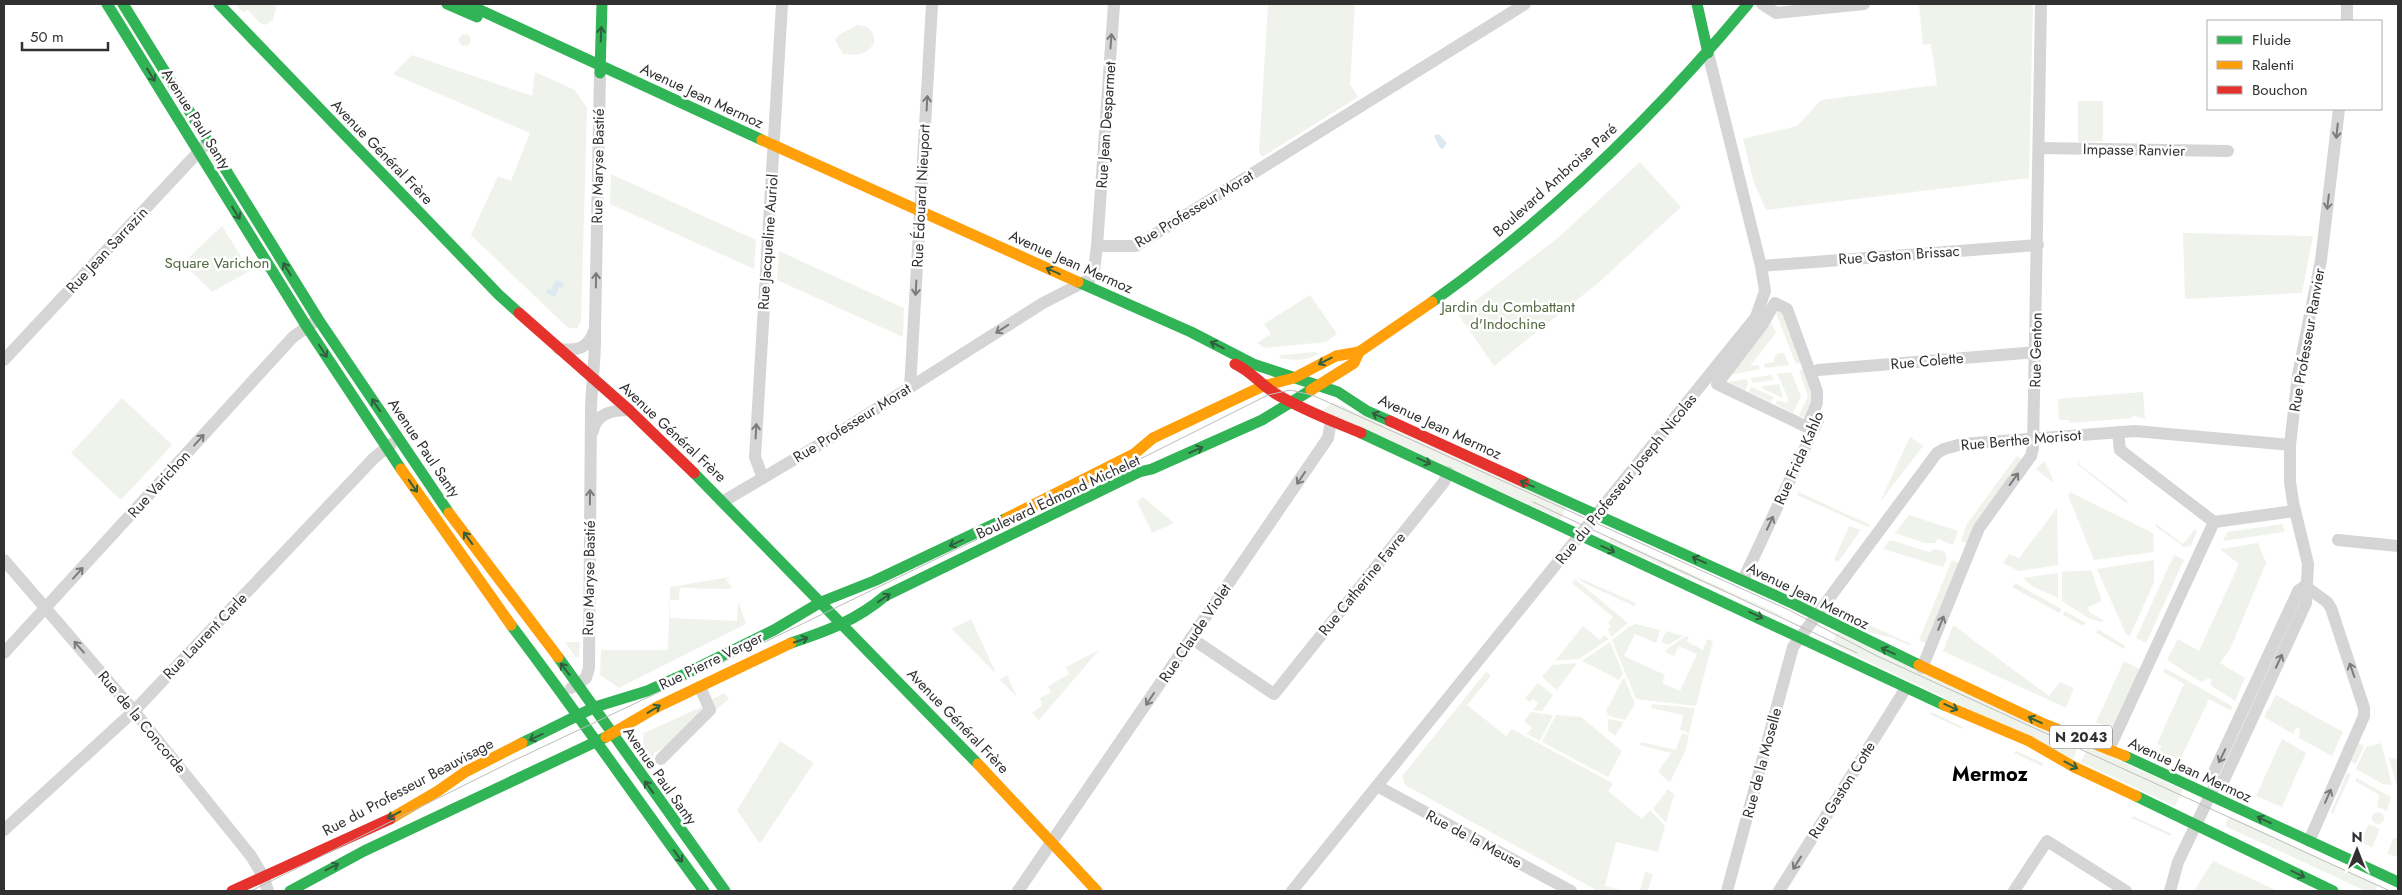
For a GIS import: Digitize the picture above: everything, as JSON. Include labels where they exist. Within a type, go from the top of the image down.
[{"type":"main road","name":"Avenue Paul Santy","points":[[107,4],[306,327],[386,448],[506,619],[580,716],[660,832],[704,891]]},
{"type":"main road","name":"Avenue Paul Santy","points":[[123,4],[209,140],[318,319],[400,437],[451,516],[596,707],[612,734],[725,891]]},
{"type":"main road","name":"Avenue Général Frère","points":[[220,4],[499,295],[629,410],[724,500],[1097,891]]},
{"type":"main road","name":"Avenue Jean Mermoz","points":[[447,4],[600,69]]},
{"type":"main road","name":"Avenue Jean Mermoz","points":[[467,4],[600,69],[1076,286],[1246,369],[1263,386],[1290,403],[1448,472],[1800,636],[1906,688],[2029,741],[2074,767],[2333,891]]},
{"type":"main road","name":"Rue Maryse Bastié","points":[[600,69],[602,4]]},
{"type":"main road","name":"Rue du Professeur Joseph Nicolas","points":[[1697,4],[1708,53]]},
{"type":"main road","name":"Boulevard Ambroise Paré","points":[[1294,378],[1336,356],[1359,352],[1483,264],[1540,217],[1591,171],[1708,53],[1748,4]]},
{"type":"main road","name":"Avenue Jean Mermoz","points":[[1076,286],[1191,332],[1253,364],[1338,392],[1368,411],[1817,614],[1922,668],[2042,723],[2109,749],[2398,882]]},
{"type":"main road","name":"Boulevard Ambroise Paré","points":[[1319,385],[1354,363],[1359,352]]},
{"type":"main road","name":"Boulevard Edmond Michelet","points":[[821,602],[874,581],[966,538],[1134,454],[1153,438],[1263,386],[1294,378]]},
{"type":"main road","name":"Boulevard Edmond Michelet","points":[[842,623],[865,613],[885,596],[1139,472],[1152,470],[1262,420],[1319,385]]},
{"type":"main road","name":"Rue Pierre Verger","points":[[596,707],[647,691],[685,674],[774,630],[821,602]]},
{"type":"main road","name":"Rue Pierre Verger","points":[[612,734],[657,707],[782,646],[822,633],[842,623]]},
{"type":"main road","name":"Rue du Professeur Beauvisage","points":[[232,891],[377,824],[448,785],[465,772],[596,707]]},
{"type":"main road","points":[[290,891],[364,850],[612,734]]},
{"type":"main road","points":[[660,832],[667,828],[678,827]]},
{"type":"street","name":"Rue Jacqueline Auriol","points":[[763,478],[755,457],[782,4]]},
{"type":"street","name":"Rue Édouard Nieuport","points":[[910,388],[932,4]]},
{"type":"street","name":"Rue Jean Desparmet","points":[[1097,246],[1114,4]]},
{"type":"street","name":"Rue Professeur Morat","points":[[1097,246],[1136,246],[1525,4]]},
{"type":"street","points":[[1762,4],[1776,12],[1864,4]]},
{"type":"street","name":"Rue Genton","points":[[1922,668],[1979,528],[2031,456],[2034,438],[2036,352],[2041,4]]},
{"type":"street","points":[[2347,4],[2347,20]]},
{"type":"street","name":"Rue du Professeur Joseph Nicolas","points":[[1292,891],[1756,317],[1765,291],[1761,266],[1708,53]]},
{"type":"street","name":"Rue Maryse Bastié","points":[[562,694],[586,678],[589,668],[592,378],[596,360],[600,69]]},
{"type":"street","name":"Rue Professeur Ranvier","points":[[2305,586],[2308,564],[2294,511],[2290,482],[2290,445],[2299,369],[2321,260],[2339,110]]},
{"type":"street","name":"Rue Jean Sarrazin","points":[[4,360],[209,140]]},
{"type":"street","name":"Impasse Ranvier","points":[[2039,148],[2228,151]]},
{"type":"street","name":"Rue Gaston Brissac","points":[[1761,266],[2038,245]]},
{"type":"street","points":[[1076,286],[1090,279],[1094,270],[1097,246]]},
{"type":"street","name":"Rue Professeur Morat","points":[[724,500],[910,388],[1043,303],[1076,286]]},
{"type":"street","name":"Rue Frida Kahlo","points":[[1743,580],[1821,412],[1824,395],[1818,370],[1793,306],[1788,300],[1765,291]]},
{"type":"street","points":[[1774,303],[1787,309],[1817,391],[1817,403],[1807,427],[1717,384],[1762,325],[1774,303]]},
{"type":"street","name":"Rue Varichon","points":[[4,653],[293,337],[318,319]]},
{"type":"street","points":[[558,349],[573,350],[583,347],[590,342],[595,328]]},
{"type":"street","name":"Rue Colette","points":[[1818,370],[2036,352]]},
{"type":"street","name":"Rue Maryse Bastié","points":[[591,449],[594,423],[614,410],[629,410]]},
{"type":"street","name":"Rue Claude Violet","points":[[1018,891],[1328,438],[1331,421]]},
{"type":"street","name":"Rue Berthe Morisot","points":[[1817,614],[1937,453],[1944,449],[1962,444],[2135,431],[2290,445]]},
{"type":"street","points":[[2118,432],[2120,450],[2214,522],[2294,511]]},
{"type":"street","name":"Rue Laurent Carle","points":[[4,830],[134,711],[386,448],[400,437]]},
{"type":"street","name":"Rue Catherine Favre","points":[[1192,638],[1274,694],[1444,482],[1448,472]]},
{"type":"street","points":[[2109,749],[2214,522]]},
{"type":"street","points":[[2338,540],[2398,546]]},
{"type":"street","name":"Rue de la Concorde","points":[[4,560],[134,711],[251,856],[263,876],[268,891]]},
{"type":"street","points":[[2170,891],[2178,862],[2216,783],[2212,776],[2248,714],[2298,591],[2305,586],[2332,608],[2364,708],[2364,716],[2308,841]]},
{"type":"street","name":"Rue de la Moselle","points":[[1727,891],[1793,647],[1817,614]]},
{"type":"street","name":"Rue Pierre Verger","points":[[661,759],[710,710],[700,686]]},
{"type":"street","name":"Rue Gaston Cotte","points":[[1779,891],[1906,688]]},
{"type":"street","name":"Rue de la Meuse","points":[[1377,786],[1571,891]]},
{"type":"street","points":[[2014,891],[2047,841],[2126,891]]},
{"type":"green space","points":[[235,4],[277,4],[273,20],[265,25],[259,22],[248,10],[243,12]]},
{"type":"green space","points":[[1268,4],[1355,4],[1350,84],[1358,97],[1262,157],[1259,152]]},
{"type":"green space","points":[[1919,4],[2033,4],[2029,178],[1766,210],[1753,180],[1743,139],[1797,126],[1821,100],[1937,85],[1931,44],[1923,45]]},
{"type":"green space","points":[[857,25],[865,27],[872,32],[874,43],[861,54],[843,54],[835,40],[840,34]]},
{"type":"green space","points":[[463,34],[467,34],[471,40],[467,46],[463,46],[459,42],[459,38]]},
{"type":"green space","points":[[412,55],[532,96],[535,72],[575,90],[587,108],[581,321],[577,329],[567,327],[471,235],[498,176],[511,181],[530,133],[393,74]]},
{"type":"green space","points":[[2078,101],[2103,101],[2103,141],[2078,142]]},
{"type":"green space","name":"Jardin du Combattant d'Indochine","points":[[1640,162],[1681,207],[1597,284],[1494,366],[1458,314],[1559,237]]},
{"type":"green space","points":[[611,174],[756,240],[754,269],[610,204]]},
{"type":"green space","name":"Square Varichon","points":[[222,226],[250,271],[212,292],[183,263]]},
{"type":"green space","points":[[2183,233],[2313,236],[2302,293],[2185,299]]},
{"type":"green space","points":[[779,251],[904,308],[903,337],[777,280]]},
{"type":"green space","points":[[1310,295],[1337,334],[1326,342],[1265,348],[1257,343],[1271,334],[1264,324]]},
{"type":"green space","points":[[1784,311],[1804,362],[1796,364],[1776,313]]},
{"type":"green space","points":[[1770,320],[1776,333],[1750,366],[1759,365],[1760,369],[1730,375]]},
{"type":"green space","points":[[1316,352],[1318,354],[1313,357],[1303,359],[1279,358],[1280,355]]},
{"type":"green space","points":[[1778,353],[1784,353],[1789,365],[1765,368],[1764,364],[1774,362],[1774,358]]},
{"type":"green space","points":[[1806,369],[1815,392],[1807,419],[1799,415],[1808,397],[1799,370]]},
{"type":"green space","points":[[1791,372],[1801,396],[1793,413],[1776,404],[1777,400],[1787,403],[1788,398],[1777,374]]},
{"type":"green space","points":[[1772,375],[1773,380],[1752,383],[1751,378]]},
{"type":"green space","points":[[1747,379],[1748,384],[1745,391],[1728,382]]},
{"type":"green space","points":[[1779,384],[1783,398],[1761,388],[1762,386]]},
{"type":"green space","points":[[1751,387],[1774,397],[1771,402],[1749,392]]},
{"type":"green space","points":[[2143,392],[2145,419],[2132,415],[2132,418],[2069,423],[2069,420],[2059,420],[2058,399]]},
{"type":"green space","points":[[122,398],[172,445],[121,500],[71,453]]},
{"type":"green space","points":[[1333,402],[1566,507],[1561,519],[1322,411]]},
{"type":"green space","points":[[1910,437],[1923,446],[1880,502]]},
{"type":"green space","points":[[2017,456],[2024,461],[1969,544],[1961,541],[1967,524]]},
{"type":"green space","points":[[2044,461],[2053,479],[2052,482],[2036,469]]},
{"type":"green space","points":[[2079,461],[2080,465],[2128,501],[2126,503],[2078,465]]},
{"type":"green space","points":[[1799,492],[1870,525],[1868,527],[1797,495]]},
{"type":"green space","points":[[2070,492],[2153,533],[2154,552],[2094,560],[2068,495]]},
{"type":"green space","points":[[1143,497],[1174,523],[1152,533],[1137,501]]},
{"type":"green space","points":[[2057,508],[2058,565],[2019,571],[2003,563],[2009,554],[2019,558]]},
{"type":"green space","points":[[1909,515],[1958,531],[1953,545],[1938,539],[1935,543],[1925,543],[1895,533]]},
{"type":"green space","points":[[2156,524],[2183,544],[2195,529],[2197,531],[2191,546],[2184,547],[2155,526]]},
{"type":"green space","points":[[2283,524],[2284,532],[2223,541],[2227,532]]},
{"type":"green space","points":[[1849,526],[1861,530],[1838,562],[1834,560]]},
{"type":"green space","points":[[1611,537],[1783,616],[1609,542]]},
{"type":"green space","points":[[1890,540],[1930,552],[1934,549],[1944,551],[1947,559],[1943,567],[1883,549]]},
{"type":"green space","points":[[2258,543],[2266,563],[2231,647],[2220,663],[2245,678],[2235,701],[2210,685],[2212,680],[2209,678],[2201,682],[2167,660],[2178,639],[2199,651],[2239,564],[2220,549]]},
{"type":"green space","points":[[2174,555],[2184,560],[2146,643],[2136,638]]},
{"type":"green space","points":[[1952,560],[1961,564],[1927,644],[1919,640]]},
{"type":"green space","points":[[2154,560],[2154,582],[2130,636],[2126,634],[2097,569]]},
{"type":"green space","points":[[2091,570],[2102,601],[2088,607],[2089,612],[2103,620],[2102,622],[2090,619],[2062,601],[2062,572]]},
{"type":"green space","points":[[2058,573],[2058,598],[2032,586],[2023,578]]},
{"type":"green space","points":[[729,577],[726,580],[732,587],[730,589],[680,588],[679,600],[670,600],[670,618],[737,621],[738,601],[746,624],[619,688],[600,675],[601,650],[668,650],[670,587]]},
{"type":"green space","points":[[1577,577],[1636,603],[1634,606],[1584,583]]},
{"type":"green space","points":[[1575,579],[1628,623],[1611,637],[1608,630],[1611,626],[1608,623],[1613,617],[1572,583]]},
{"type":"green space","points":[[2015,583],[2062,609],[2059,613],[2012,587]]},
{"type":"green space","points":[[2065,611],[2086,623],[2083,626],[2063,615]]},
{"type":"green space","points":[[1846,614],[1911,644],[1911,646],[1893,638],[1865,631],[1843,619]]},
{"type":"green space","points":[[971,619],[995,671],[994,672],[952,629]]},
{"type":"green space","points":[[1636,624],[1660,630],[1656,643],[1635,634],[1624,656],[1665,675],[1662,683],[1680,691],[1697,654],[1679,646],[1674,656],[1665,652],[1686,636],[1689,637],[1687,642],[1703,650],[1707,639],[1713,641],[1696,706],[1636,699],[1612,640]]},
{"type":"green space","points":[[1953,625],[2049,696],[2060,682],[2074,688],[2066,708],[1943,651]]},
{"type":"green space","points":[[1583,626],[1600,640],[1604,635],[1609,639],[1579,659],[1555,661]]},
{"type":"green space","points":[[2098,629],[2125,646],[2124,649],[2096,633]]},
{"type":"green space","points":[[1666,631],[1683,636],[1668,645],[1661,642]]},
{"type":"green space","points":[[1837,632],[2080,743],[2073,759],[1832,644]]},
{"type":"green space","points":[[565,642],[580,642],[579,658],[575,657]]},
{"type":"green space","points":[[1610,642],[1623,673],[1619,680],[1582,661]]},
{"type":"green space","points":[[1099,650],[1039,720],[1032,713],[1042,706],[1040,698],[1051,693],[1048,686],[1069,674],[1066,667]]},
{"type":"green space","points":[[2124,661],[2140,669],[2113,730],[2096,722]]},
{"type":"green space","points":[[1577,663],[1557,690],[1542,677],[1552,665]]},
{"type":"green space","points":[[2165,668],[2232,706],[2231,711],[2209,699],[2180,760],[2159,751],[2162,746],[2157,744],[2184,684],[2163,672]]},
{"type":"green space","points":[[1486,672],[1491,676],[1467,705],[1506,736],[1512,729],[1607,780],[1613,784],[1608,791],[1642,819],[1650,810],[1665,826],[1658,852],[1616,842],[1605,886],[1624,891],[1598,891],[1405,785],[1402,776]]},
{"type":"green space","points":[[1007,675],[1017,697],[1000,680]]},
{"type":"green space","points":[[1624,677],[1635,704],[1625,720],[1609,716],[1606,711]]},
{"type":"green space","points":[[1538,683],[1553,695],[1542,711],[1533,710],[1538,703],[1533,699],[1530,702],[1525,698]]},
{"type":"green space","points":[[724,693],[729,699],[716,710],[711,700]]},
{"type":"green space","points":[[2276,695],[2343,732],[2332,756],[2299,738],[2300,728],[2296,728],[2293,734],[2264,717]]},
{"type":"green space","points":[[1652,704],[1695,708],[1689,733],[1680,730],[1683,715],[1651,708]]},
{"type":"green space","points":[[701,707],[704,712],[668,746],[654,753],[652,760],[642,748],[644,733]]},
{"type":"green space","points":[[1531,712],[1553,715],[1540,741],[1527,734],[1532,728],[1524,721]]},
{"type":"green space","points":[[1931,712],[1963,727],[1962,729],[1929,714]]},
{"type":"green space","points":[[1556,715],[1581,717],[1622,751],[1608,777],[1542,742]]},
{"type":"green space","points":[[1608,719],[1624,722],[1615,736],[1608,730]]},
{"type":"green space","points":[[1682,733],[1689,735],[1685,752],[1670,782],[1658,772],[1671,753],[1640,745],[1641,742],[1676,750]]},
{"type":"green space","points":[[2282,739],[2306,753],[2282,807],[2256,796]]},
{"type":"green space","points":[[780,741],[814,763],[760,844],[737,810]]},
{"type":"green space","points":[[2358,743],[2364,746],[2356,764],[2348,760]]},
{"type":"green space","points":[[2381,743],[2392,785],[2383,784],[2356,769],[2366,747]]},
{"type":"green space","points":[[2088,746],[2183,790],[2175,806],[2081,762]]},
{"type":"green space","points":[[2016,751],[2043,763],[2042,766],[2014,753]]},
{"type":"green space","points":[[2389,758],[2398,759],[2398,786],[2397,786]]},
{"type":"green space","points":[[2347,773],[2351,774],[2333,814],[2331,812]]},
{"type":"green space","points":[[2357,778],[2391,797],[2387,811],[2377,807],[2379,795],[2355,781]]},
{"type":"green space","points":[[1668,789],[1674,794],[1666,823],[1653,809]]},
{"type":"green space","points":[[2380,812],[2383,813],[2383,823],[2376,824],[2373,823],[2372,816],[2373,813]]},
{"type":"green space","points":[[2133,816],[2172,834],[2170,836],[2132,818]]},
{"type":"green space","points":[[2229,816],[2377,885],[2375,891],[2366,891],[2225,826]]},
{"type":"green space","points":[[2369,824],[2380,829],[2372,847],[2360,842]]},
{"type":"green space","points":[[2398,837],[2398,857],[2387,854],[2393,839]]},
{"type":"green space","points":[[2213,861],[2278,891],[2194,891]]},
{"type":"green space","points":[[1645,872],[1653,874],[1648,891],[1640,891]]},
{"type":"shaded area","points":[[1437,134],[1447,143],[1443,149],[1440,148],[1434,136]]},
{"type":"shaded area","points":[[556,280],[564,283],[562,288],[559,287],[555,297],[546,293],[547,289],[551,290]]},
{"type":"tram line","points":[[251,891],[515,760],[740,654],[1054,502],[1268,395],[1290,390],[1312,395],[1789,610],[1877,656],[2390,891]]},
{"type":"tram line","points":[[1533,502],[1857,653]]},
{"type":"traffic: fast","points":[[107,4],[307,327],[401,469]]},
{"type":"traffic: fast","points":[[123,4],[318,319],[449,513]]},
{"type":"traffic: fast","points":[[219,4],[499,295],[519,313]]},
{"type":"traffic: fast","points":[[447,4],[477,17]]},
{"type":"traffic: fast","points":[[467,4],[762,140]]},
{"type":"traffic: fast","points":[[600,73],[602,4]]},
{"type":"traffic: fast","points":[[1697,4],[1708,53]]},
{"type":"traffic: fast","points":[[1432,302],[1518,236],[1599,164],[1676,86],[1748,4]]},
{"type":"traffic: fast","points":[[1078,282],[1191,332],[1253,364],[1338,392],[1367,411],[1390,421]]},
{"type":"traffic: fast","points":[[791,643],[841,624],[864,612],[885,596],[1139,472],[1152,469],[1262,420],[1311,390]]},
{"type":"traffic: fast","points":[[1361,433],[1944,705]]},
{"type":"traffic: fast","points":[[694,473],[978,764]]},
{"type":"traffic: fast","points":[[1524,482],[1792,603],[1919,665]]},
{"type":"traffic: fast","points":[[522,743],[595,707],[647,691],[685,674],[774,630],[821,602],[874,581],[1007,518]]},
{"type":"traffic: fast","points":[[511,625],[704,891]]},
{"type":"traffic: fast","points":[[558,657],[725,891]]},
{"type":"traffic: fast","points":[[290,891],[364,851],[606,737]]},
{"type":"traffic: fast","points":[[2125,756],[2398,882]]},
{"type":"traffic: fast","points":[[2136,796],[2333,891]]},
{"type":"traffic: slow","points":[[762,140],[1078,282]]},
{"type":"traffic: slow","points":[[1311,390],[1354,363],[1359,352],[1432,302]]},
{"type":"traffic: slow","points":[[1007,518],[1134,454],[1153,438],[1263,386],[1294,378],[1336,356],[1359,352]]},
{"type":"traffic: slow","points":[[401,469],[511,625]]},
{"type":"traffic: slow","points":[[449,513],[558,657]]},
{"type":"traffic: slow","points":[[606,737],[657,707],[791,643]]},
{"type":"traffic: slow","points":[[1919,665],[2042,723],[2125,756]]},
{"type":"traffic: slow","points":[[1944,705],[2029,741],[2074,767],[2136,796]]},
{"type":"traffic: slow","points":[[390,819],[438,791],[465,772],[522,743]]},
{"type":"traffic: slow","points":[[978,764],[1097,891]]},
{"type":"traffic: jam","points":[[519,313],[629,410],[694,473]]},
{"type":"traffic: jam","points":[[1235,364],[1287,400],[1361,433]]},
{"type":"traffic: jam","points":[[1390,421],[1524,482]]},
{"type":"traffic: jam","points":[[232,891],[390,819]]},
{"type":"district","name":"Mermoz","points":[[1990,774]]}]
